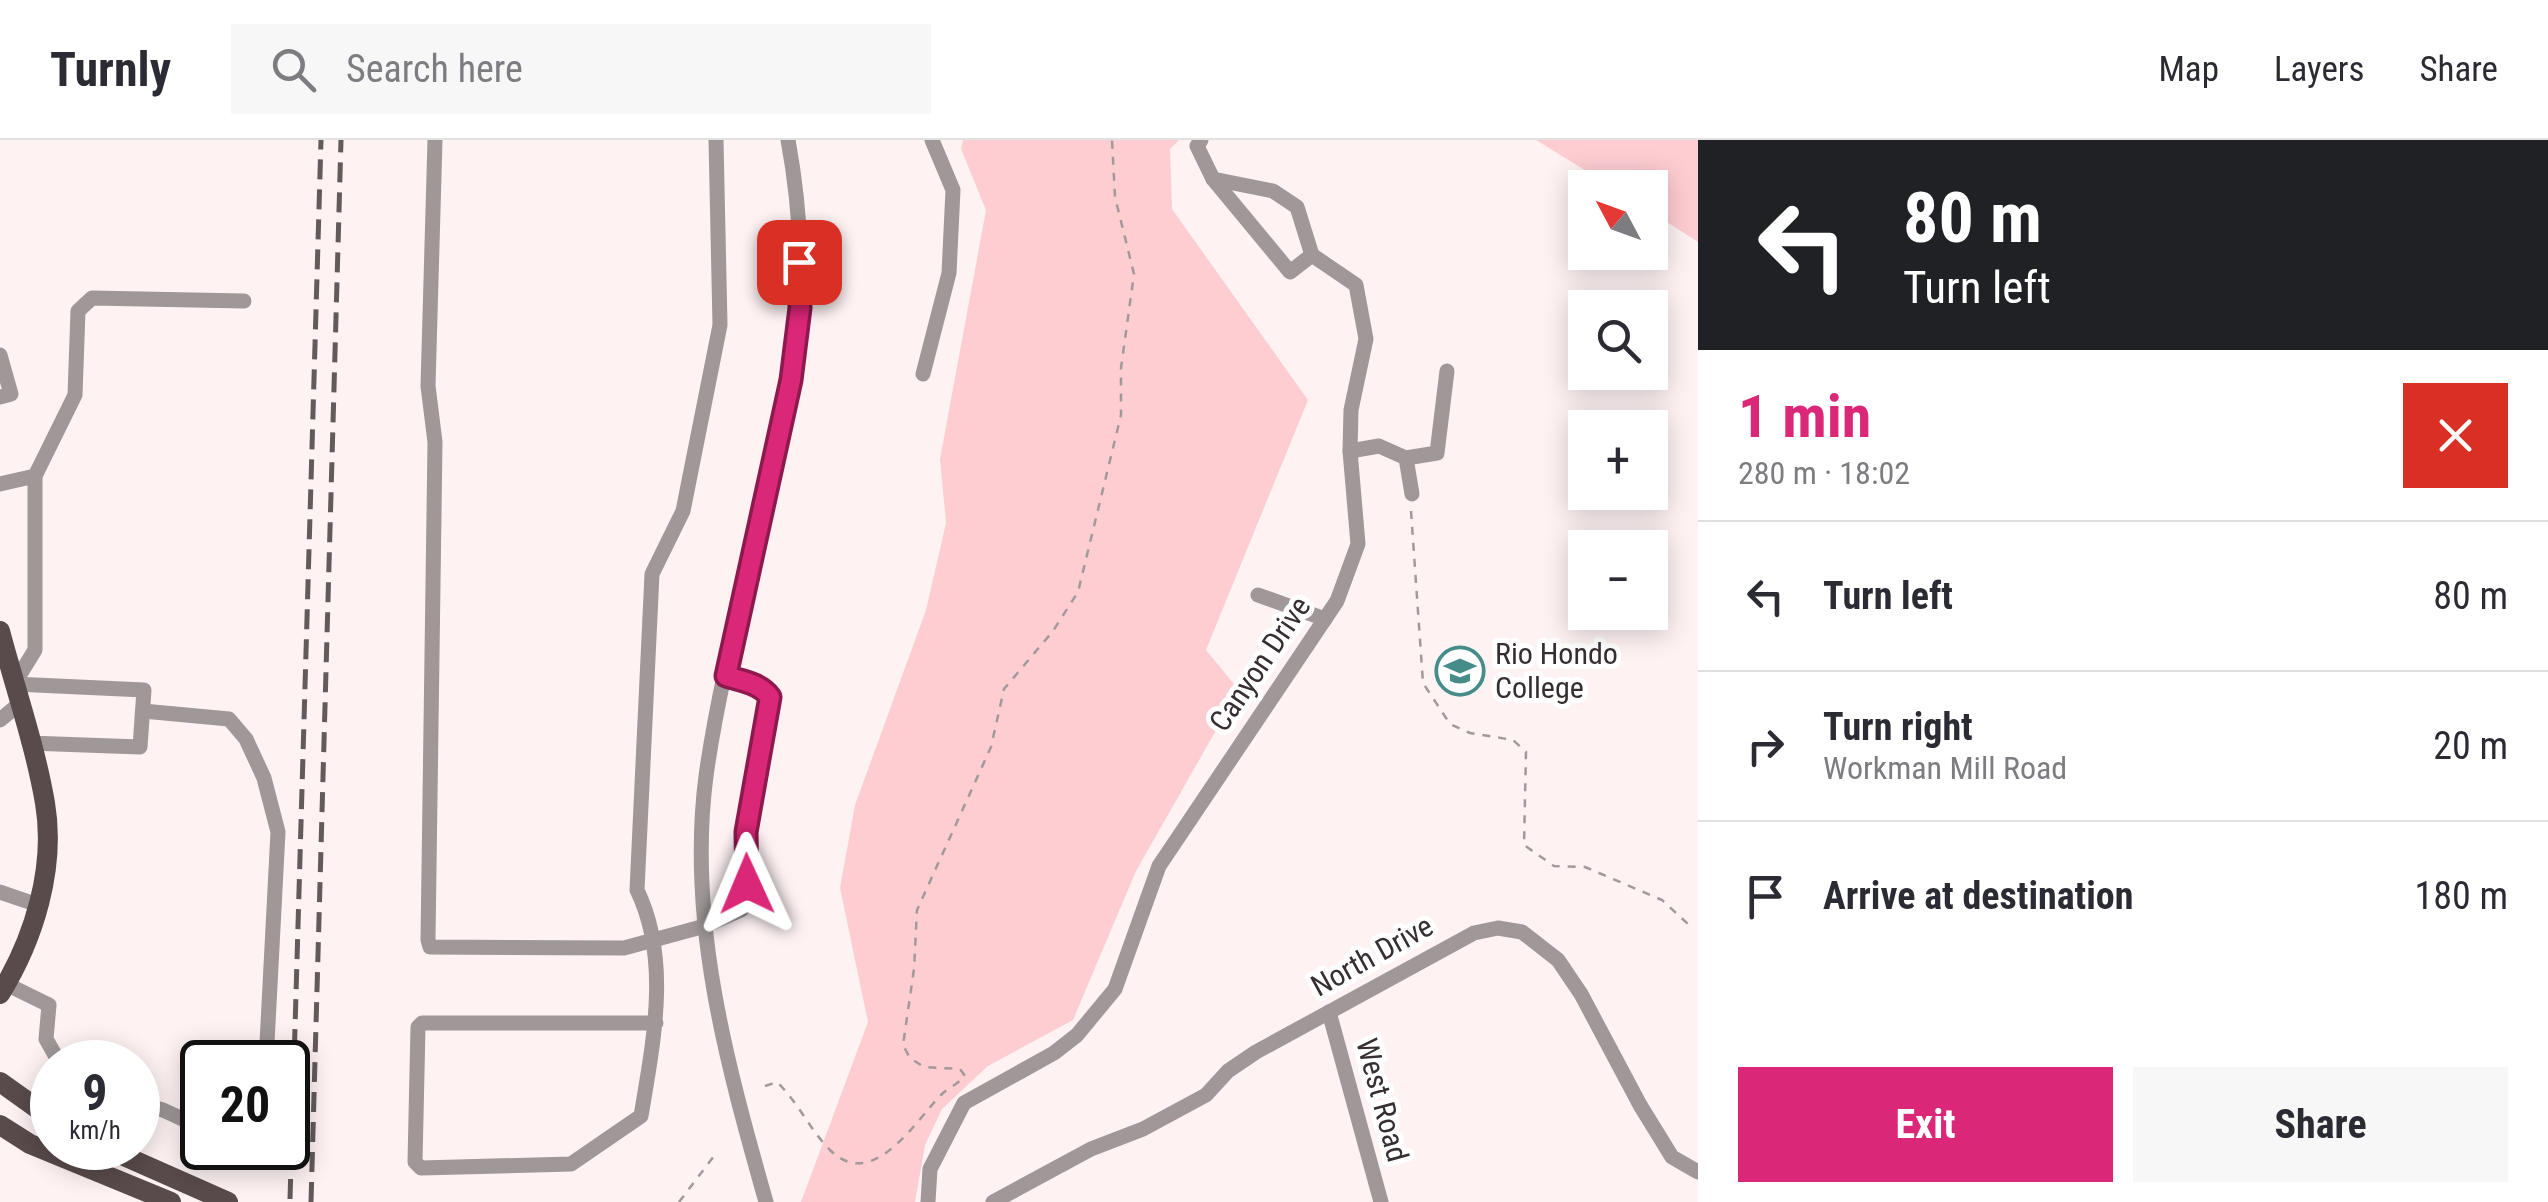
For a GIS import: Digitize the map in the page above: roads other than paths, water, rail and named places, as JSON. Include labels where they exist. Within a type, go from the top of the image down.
[{"type":"main road","points":[[0,631],[46,804],[48,848],[31,932],[3,989]]},
{"type":"main road","points":[[0,1082],[30,1103]]},
{"type":"main road","points":[[0,1125],[44,1150],[170,1202]]},
{"type":"main road","points":[[156,1170],[228,1202]]},
{"type":"street","points":[[435,140],[428,386],[435,442],[428,940],[435,949],[624,948],[706,926],[741,910],[748,902],[746,832],[770,697],[765,690],[726,676]]},
{"type":"street","points":[[656,1023],[420,1024],[415,1162],[421,1168],[571,1164],[642,1116],[656,1023],[653,942],[649,916],[637,890],[652,574],[683,510],[720,326],[716,140]]},
{"type":"street","points":[[766,1202],[713,992],[702,857],[706,778],[788,397],[800,308],[798,218],[788,140]]},
{"type":"street","points":[[923,374],[950,273],[953,190],[932,140]]},
{"type":"street","points":[[1201,140],[1197,146],[1213,179],[1290,272],[1312,255],[1297,207],[1273,191],[1213,179]]},
{"type":"street","name":"Canyon Drive","points":[[928,1202],[930,1169],[964,1103],[1054,1052],[1087,1025],[1115,989],[1158,866],[1337,601],[1358,544],[1350,451],[1351,410],[1366,339],[1356,285],[1312,255]]},
{"type":"street","points":[[0,720],[35,650],[35,476],[75,394],[78,311],[92,298],[244,301]]},
{"type":"street","points":[[0,355],[11,394],[0,397]]},
{"type":"street","points":[[1350,451],[1379,446],[1406,458],[1438,453],[1448,371]]},
{"type":"street","points":[[1406,458],[1412,494]]},
{"type":"street","points":[[0,484],[35,476]]},
{"type":"street","points":[[1258,595],[1325,619]]},
{"type":"street","points":[[16,694],[143,690],[140,746],[29,743]]},
{"type":"street","points":[[143,711],[228,719],[246,739],[264,778],[278,832],[267,1040]]},
{"type":"street","points":[[0,892],[38,905]]},
{"type":"street","name":"North Drive","points":[[993,1202],[1091,1149],[1143,1129],[1206,1095],[1228,1071],[1256,1052],[1474,933],[1498,928],[1522,932],[1558,960],[1672,1157],[1698,1172]]},
{"type":"street","points":[[3,989],[49,1006],[47,1040]]},
{"type":"street","name":"West Road","points":[[1329,1012],[1382,1202]]},
{"type":"railway","points":[[290,1199],[321,140]]},
{"type":"railway","points":[[311,1202],[341,140]]},
{"type":"place","name":"Rio Hondo College","points":[[1460,671]]}]
